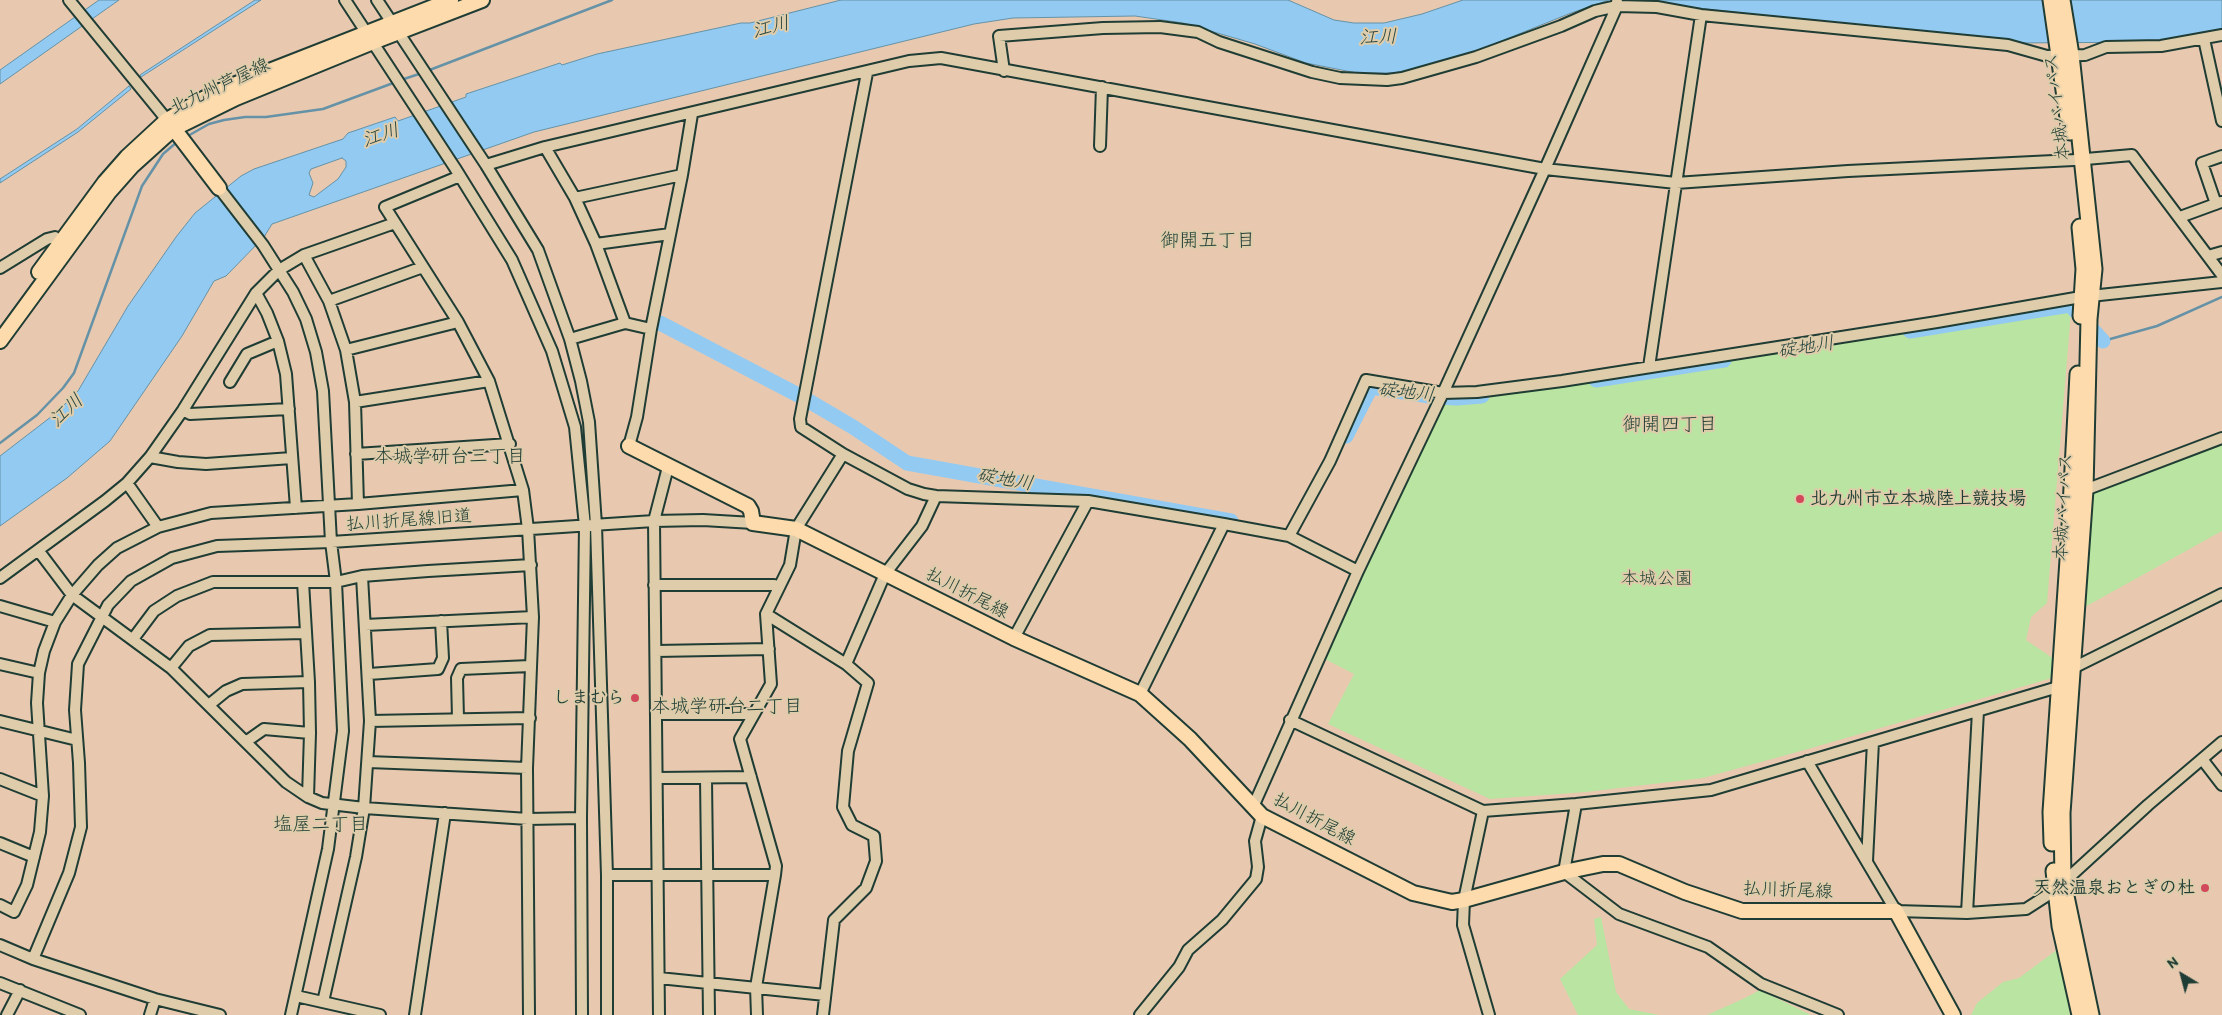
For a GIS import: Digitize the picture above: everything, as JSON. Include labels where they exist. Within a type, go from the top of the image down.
[{"type":"highway","name":"本城バイパス","points":[[2051,0],[2068,55]]},
{"type":"highway","name":"本城バイパス","points":[[2062,0],[2079,159],[2084,269],[2089,319],[2084,336],[2085,490],[2071,669],[2059,887],[2060,926],[2080,1015]]},
{"type":"highway","name":"本城バイパス","points":[[2086,296],[2051,812],[2059,887],[2091,1015]]},
{"type":"main road","name":"北九州芦屋線","points":[[395,27],[452,0]]},
{"type":"main road","name":"北九州芦屋線","points":[[0,341],[105,182],[127,156],[170,125],[197,102],[222,90],[395,27],[482,0]]},
{"type":"main road","points":[[170,125],[220,189]]},
{"type":"main road","name":"北九州芦屋線","points":[[0,325],[63,247]]},
{"type":"main road","points":[[629,446],[748,506],[751,510],[753,523]]},
{"type":"main road","name":"払川折尾線","points":[[753,523],[796,529],[1014,638],[1140,694],[1190,739],[1257,811],[1413,893],[1452,902],[1564,872],[1603,864],[1619,864],[1693,895],[1742,911],[1896,911]]},
{"type":"main road","points":[[1896,911],[1953,1015]]},
{"type":"street","points":[[69,0],[170,125]]},
{"type":"street","points":[[345,0],[458,172],[512,260],[552,351],[575,427],[585,526],[581,818],[582,1015]]},
{"type":"street","points":[[377,0],[484,162],[538,250],[570,339],[582,381],[589,422],[596,525],[607,875],[607,1015]]},
{"type":"street","points":[[1140,1015],[1179,967],[1188,950],[1222,920],[1256,880],[1258,867],[1255,840],[1257,811],[1290,720],[1358,571],[1443,393],[1545,169],[1617,3]]},
{"type":"street","points":[[1004,71],[999,36],[1103,28],[1160,27],[1198,32],[1219,42],[1312,72],[1340,78],[1387,80],[1402,78],[1476,57],[1617,3],[1701,15],[2008,45],[2039,55],[2085,55],[2106,47],[2161,46],[2222,35]]},
{"type":"street","points":[[1650,367],[1701,15]]},
{"type":"street","points":[[2204,39],[2222,121]]},
{"type":"street","points":[[484,162],[867,73],[909,61],[941,58],[1545,169],[1676,183],[2132,155],[2222,274]]},
{"type":"street","points":[[867,73],[800,419],[801,427],[844,454],[908,489],[936,496],[1088,501],[1224,524],[1289,536],[1358,571]]},
{"type":"street","points":[[1100,146],[1102,87]]},
{"type":"street","points":[[629,446],[637,417],[651,329],[682,175],[692,114]]},
{"type":"street","points":[[545,147],[575,198],[596,244],[625,323]]},
{"type":"street","points":[[2180,217],[2219,203],[2202,163],[2222,156]]},
{"type":"street","points":[[458,172],[385,207],[458,322],[489,381],[510,444],[522,490],[528,529],[533,617],[527,768],[529,1015]]},
{"type":"street","points":[[575,198],[682,175]]},
{"type":"street","name":"払川折尾線旧道","points":[[220,189],[263,245],[294,292],[306,319],[316,352],[322,391],[331,542],[654,521],[703,520],[753,523]]},
{"type":"street","points":[[0,578],[106,501],[127,483],[150,457],[183,410],[256,293],[279,270],[304,254],[395,223]]},
{"type":"street","points":[[596,244],[670,234]]},
{"type":"street","points":[[0,268],[47,239],[55,237],[63,247]]},
{"type":"street","points":[[2208,256],[2222,252]]},
{"type":"street","points":[[304,254],[329,302],[346,350],[355,402],[358,504]]},
{"type":"street","points":[[329,302],[422,267]]},
{"type":"street","points":[[1289,536],[1330,461],[1366,380],[1443,393],[1486,391],[1937,322],[2086,296],[2222,282]]},
{"type":"street","points":[[256,293],[267,313],[278,341],[286,374],[296,508]]},
{"type":"street","points":[[346,350],[458,322]]},
{"type":"street","points":[[570,339],[625,323],[651,329]]},
{"type":"street","points":[[230,382],[246,354],[278,341]]},
{"type":"street","points":[[355,402],[489,381]]},
{"type":"street","points":[[183,410],[190,414],[289,409]]},
{"type":"street","points":[[2085,490],[2222,438]]},
{"type":"street","points":[[356,454],[510,444]]},
{"type":"street","points":[[757,1015],[756,987],[776,866],[740,739],[771,684],[766,614],[790,565],[796,529],[844,454]]},
{"type":"street","points":[[150,457],[206,464],[292,458]]},
{"type":"street","points":[[659,1015],[654,521],[668,467]]},
{"type":"street","points":[[127,483],[158,526]]},
{"type":"street","points":[[0,905],[14,912],[27,885],[40,832],[43,796],[38,731],[39,673],[44,650],[55,622],[72,595],[98,565],[117,548],[158,526],[211,513],[358,504],[522,490]]},
{"type":"street","points":[[846,664],[885,574],[922,526],[936,496]]},
{"type":"street","points":[[1014,638],[1088,501]]},
{"type":"street","points":[[1140,694],[1224,524]]},
{"type":"street","points":[[33,959],[69,873],[81,826],[75,710],[78,664],[108,605],[131,581],[172,558],[217,546],[331,542],[336,582],[344,731],[328,849],[291,1015]]},
{"type":"street","points":[[38,550],[72,595],[171,668],[210,704],[286,782],[308,798],[335,805],[445,814],[528,819],[581,818]]},
{"type":"street","points":[[133,639],[154,611],[177,596],[213,582],[336,582],[362,576],[531,565]]},
{"type":"street","points":[[323,1002],[356,858],[364,808],[370,721],[369,674],[362,576]]},
{"type":"street","points":[[303,582],[309,682],[308,798]]},
{"type":"street","points":[[654,585],[774,585],[779,587]]},
{"type":"street","points":[[2071,669],[2222,594]]},
{"type":"street","points":[[0,606],[55,622]]},
{"type":"street","points":[[766,614],[846,664],[868,683],[848,751],[843,807],[852,825],[874,836],[876,862],[866,888],[834,920],[823,1015]]},
{"type":"street","points":[[365,625],[533,617]]},
{"type":"street","points":[[369,674],[438,669],[443,658],[441,621]]},
{"type":"street","points":[[171,668],[190,646],[210,635],[306,633]]},
{"type":"street","points":[[656,651],[769,649]]},
{"type":"street","points":[[0,664],[39,673]]},
{"type":"street","points":[[458,718],[457,678],[462,669],[530,666]]},
{"type":"street","points":[[210,704],[226,691],[242,684],[309,682]]},
{"type":"street","points":[[1290,720],[1483,811],[1576,804],[1711,790],[2058,687]]},
{"type":"street","points":[[1967,913],[1978,711]]},
{"type":"street","points":[[656,714],[753,714]]},
{"type":"street","points":[[370,721],[530,718]]},
{"type":"street","points":[[0,721],[77,740]]},
{"type":"street","points":[[246,741],[264,729],[310,733]]},
{"type":"street","points":[[1867,862],[1873,742]]},
{"type":"street","points":[[1807,761],[1896,911],[1967,913],[2026,909],[2059,887],[2222,742]]},
{"type":"street","points":[[2202,759],[2222,784]]},
{"type":"street","points":[[368,762],[527,768]]},
{"type":"street","points":[[658,778],[751,777]]},
{"type":"street","points":[[706,778],[709,1015]]},
{"type":"street","points":[[0,779],[43,796]]},
{"type":"street","points":[[1576,804],[1564,872],[1619,914],[1708,947],[1761,984],[1838,1015]]},
{"type":"street","points":[[1483,811],[1464,900],[1463,925],[1489,1015]]},
{"type":"street","points":[[414,1015],[445,814]]},
{"type":"street","points":[[0,843],[34,857]]},
{"type":"street","points":[[607,875],[775,875]]},
{"type":"street","points":[[0,945],[33,959],[155,998],[220,1015]]},
{"type":"street","points":[[659,978],[825,995]]},
{"type":"street","points":[[0,983],[20,990],[60,1012],[80,1015]]},
{"type":"street","points":[[7,1015],[20,990]]},
{"type":"street","points":[[296,996],[380,1015]]},
{"type":"street","points":[[150,1015],[155,998]]},
{"type":"green space","name":"本城公園","points":[[2066,308],[2071,311],[2047,603],[2031,617],[2026,640],[2054,659],[2052,678],[1703,778],[1586,792],[1490,799],[1328,724],[1354,674],[1323,658],[1442,399],[1461,400],[1651,374]]},
{"type":"green space","points":[[2222,435],[2222,531],[2083,608],[2092,489]]},
{"type":"green space","points":[[1601,917],[1616,992],[1629,1009],[1659,1015],[1578,1015],[1560,979],[1597,945],[1594,919]]},
{"type":"green space","points":[[2058,949],[2070,1015],[1971,1015],[1977,1003],[2003,982],[2019,978]]},
{"type":"green space","points":[[1760,990],[1811,1015],[1707,1015],[1745,998]]},
{"type":"water","points":[[99,0],[119,0],[0,84],[0,70]]},
{"type":"water","points":[[255,0],[261,0],[141,77],[140,75]]},
{"type":"water","name":"江川","points":[[841,0],[1288,0],[1334,20],[1354,23],[1384,23],[1422,14],[1463,0],[1616,0],[1606,1],[1571,13],[1474,52],[1431,66],[1394,73],[1357,73],[1306,63],[1255,44],[1183,23],[1135,16],[1013,18],[974,24],[534,132],[272,224],[264,237],[226,276],[214,281],[182,336],[110,441],[67,478],[0,526],[0,456],[56,413],[78,391],[128,306],[176,237],[195,213],[241,176],[254,169],[343,139],[348,133],[395,117],[398,121],[466,97],[466,94],[560,63],[562,65],[597,54],[741,23],[750,23]],"holes":[[[342,158],[346,161],[346,167],[338,179],[314,197],[309,195],[313,183],[309,173],[311,169]]]},
{"type":"water","points":[[1644,0],[2222,0],[2222,31],[2170,42],[2012,43],[1697,8]]},
{"type":"water","points":[[129,86],[131,89],[78,132],[0,183],[0,179],[77,129]]},
{"type":"waterway","points":[[427,71],[612,0]]},
{"type":"waterway","points":[[401,80],[422,73]]},
{"type":"waterway","points":[[186,137],[209,124],[224,120],[266,117],[323,109],[396,82]]},
{"type":"waterway","name":"江川","points":[[0,443],[37,415],[63,388],[74,373],[142,186],[163,154],[177,142]]},
{"type":"waterway","name":"碇地川","points":[[2103,341],[2157,326],[2222,297]]},
{"type":"waterway","name":"碇地川","points":[[1910,331],[2070,305],[2103,341]]},
{"type":"waterway","name":"碇地川","points":[[660,323],[802,397],[853,427],[907,463],[1231,521]]},
{"type":"waterway","name":"碇地川","points":[[1596,380],[1724,360]]},
{"type":"waterway","name":"碇地川","points":[[1346,436],[1371,387],[1436,397],[1482,396]]},
{"type":"place","name":"北九州市立本城陸上競技場","points":[[1800,499]]},
{"type":"place","name":"しまむら","points":[[635,698]]},
{"type":"place","name":"天然温泉おとぎの杜","points":[[2205,888]]},
{"type":"district","name":"御開五丁目","points":[[1208,241]]},
{"type":"district","name":"御開四丁目","points":[[1670,425]]},
{"type":"district","name":"本城学研台三丁目","points":[[450,457]]},
{"type":"district","name":"本城学研台二丁目","points":[[727,707]]},
{"type":"district","name":"塩屋二丁目","points":[[321,825]]}]
